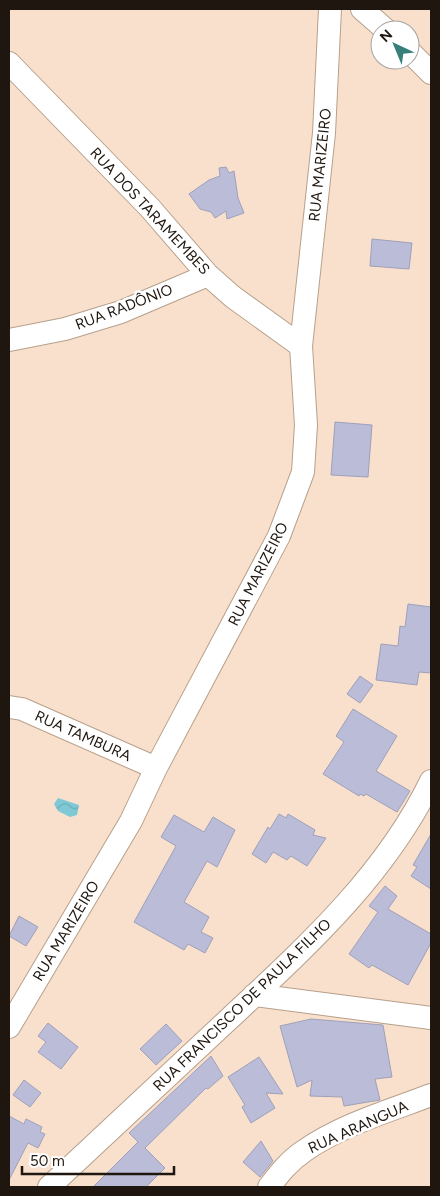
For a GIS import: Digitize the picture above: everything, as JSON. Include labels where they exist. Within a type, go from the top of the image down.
[{"type":"street","name":"RUA MARIZEIRO","points":[[9,1027],[131,822],[156,768],[279,536],[303,472],[306,425],[301,346],[324,132],[330,9]]},
{"type":"street","points":[[362,9],[375,20]]},
{"type":"street","points":[[420,62],[431,73]]},
{"type":"street","name":"RUA DOS TARAMEMBES","points":[[9,64],[143,202],[208,275],[234,297],[301,346]]},
{"type":"street","name":"RUA RADÔNIO","points":[[9,340],[65,330],[121,312],[208,275]]},
{"type":"street","name":"RUA TAMBURA","points":[[9,708],[22,709],[156,768]]},
{"type":"street","name":"RUA FRANCISCO DE PAULA FILHO","points":[[49,1187],[319,934],[374,872],[420,806],[431,781]]},
{"type":"street","points":[[254,995],[431,1018]]},
{"type":"street","name":"RUA ARANGUA","points":[[269,1187],[287,1164],[304,1151],[346,1129],[431,1095]]},
{"type":"water","points":[[58,798],[79,805],[77,815],[70,817],[58,811],[54,804]]},
{"type":"building","points":[[226,167],[229,173],[234,171],[238,198],[244,213],[227,219],[226,211],[215,218],[211,212],[200,209],[189,194],[209,180],[220,176],[219,168]]},
{"type":"building","points":[[372,239],[412,243],[409,269],[370,266]]},
{"type":"building","points":[[335,422],[372,425],[368,477],[331,475]]},
{"type":"building","points":[[408,604],[431,607],[431,673],[419,672],[417,685],[376,680],[381,644],[398,646],[400,626],[405,627]]},
{"type":"building","points":[[360,676],[373,685],[360,703],[347,694]]},
{"type":"building","points":[[353,709],[397,736],[376,771],[410,791],[397,812],[366,794],[364,796],[360,794],[359,796],[323,774],[344,742],[336,736]]},
{"type":"building","points":[[279,814],[286,818],[288,814],[315,830],[313,835],[326,838],[307,866],[291,856],[287,860],[273,852],[266,863],[252,854],[268,827],[270,829]]},
{"type":"building","points":[[174,815],[204,832],[213,817],[235,830],[217,867],[207,861],[184,902],[209,917],[201,932],[213,938],[205,953],[188,944],[184,950],[134,922],[176,846],[161,837]]},
{"type":"building","points":[[431,834],[431,889],[411,876],[417,867],[413,865]]},
{"type":"building","points":[[385,886],[397,896],[388,909],[431,934],[431,943],[408,985],[372,965],[369,968],[349,954],[378,912],[369,906]]},
{"type":"building","points":[[19,916],[38,927],[26,946],[9,936]]},
{"type":"building","points":[[311,1019],[383,1025],[392,1077],[375,1079],[380,1100],[344,1106],[342,1097],[310,1096],[312,1080],[297,1087],[280,1026]]},
{"type":"building","points":[[48,1023],[78,1047],[61,1069],[38,1052],[46,1042],[38,1036]]},
{"type":"building","points":[[166,1024],[182,1041],[156,1065],[140,1049]]},
{"type":"building","points":[[211,1056],[223,1076],[208,1089],[206,1088],[145,1148],[165,1168],[146,1187],[93,1187],[138,1142],[129,1133]]},
{"type":"building","points":[[259,1057],[283,1094],[266,1093],[275,1108],[251,1123],[242,1107],[245,1105],[228,1077]]},
{"type":"building","points":[[24,1080],[41,1093],[30,1107],[13,1095]]},
{"type":"building","points":[[9,1116],[24,1124],[26,1119],[42,1127],[40,1132],[45,1134],[38,1148],[28,1143],[9,1180]]},
{"type":"building","points":[[261,1141],[273,1161],[260,1177],[243,1162]]}]
